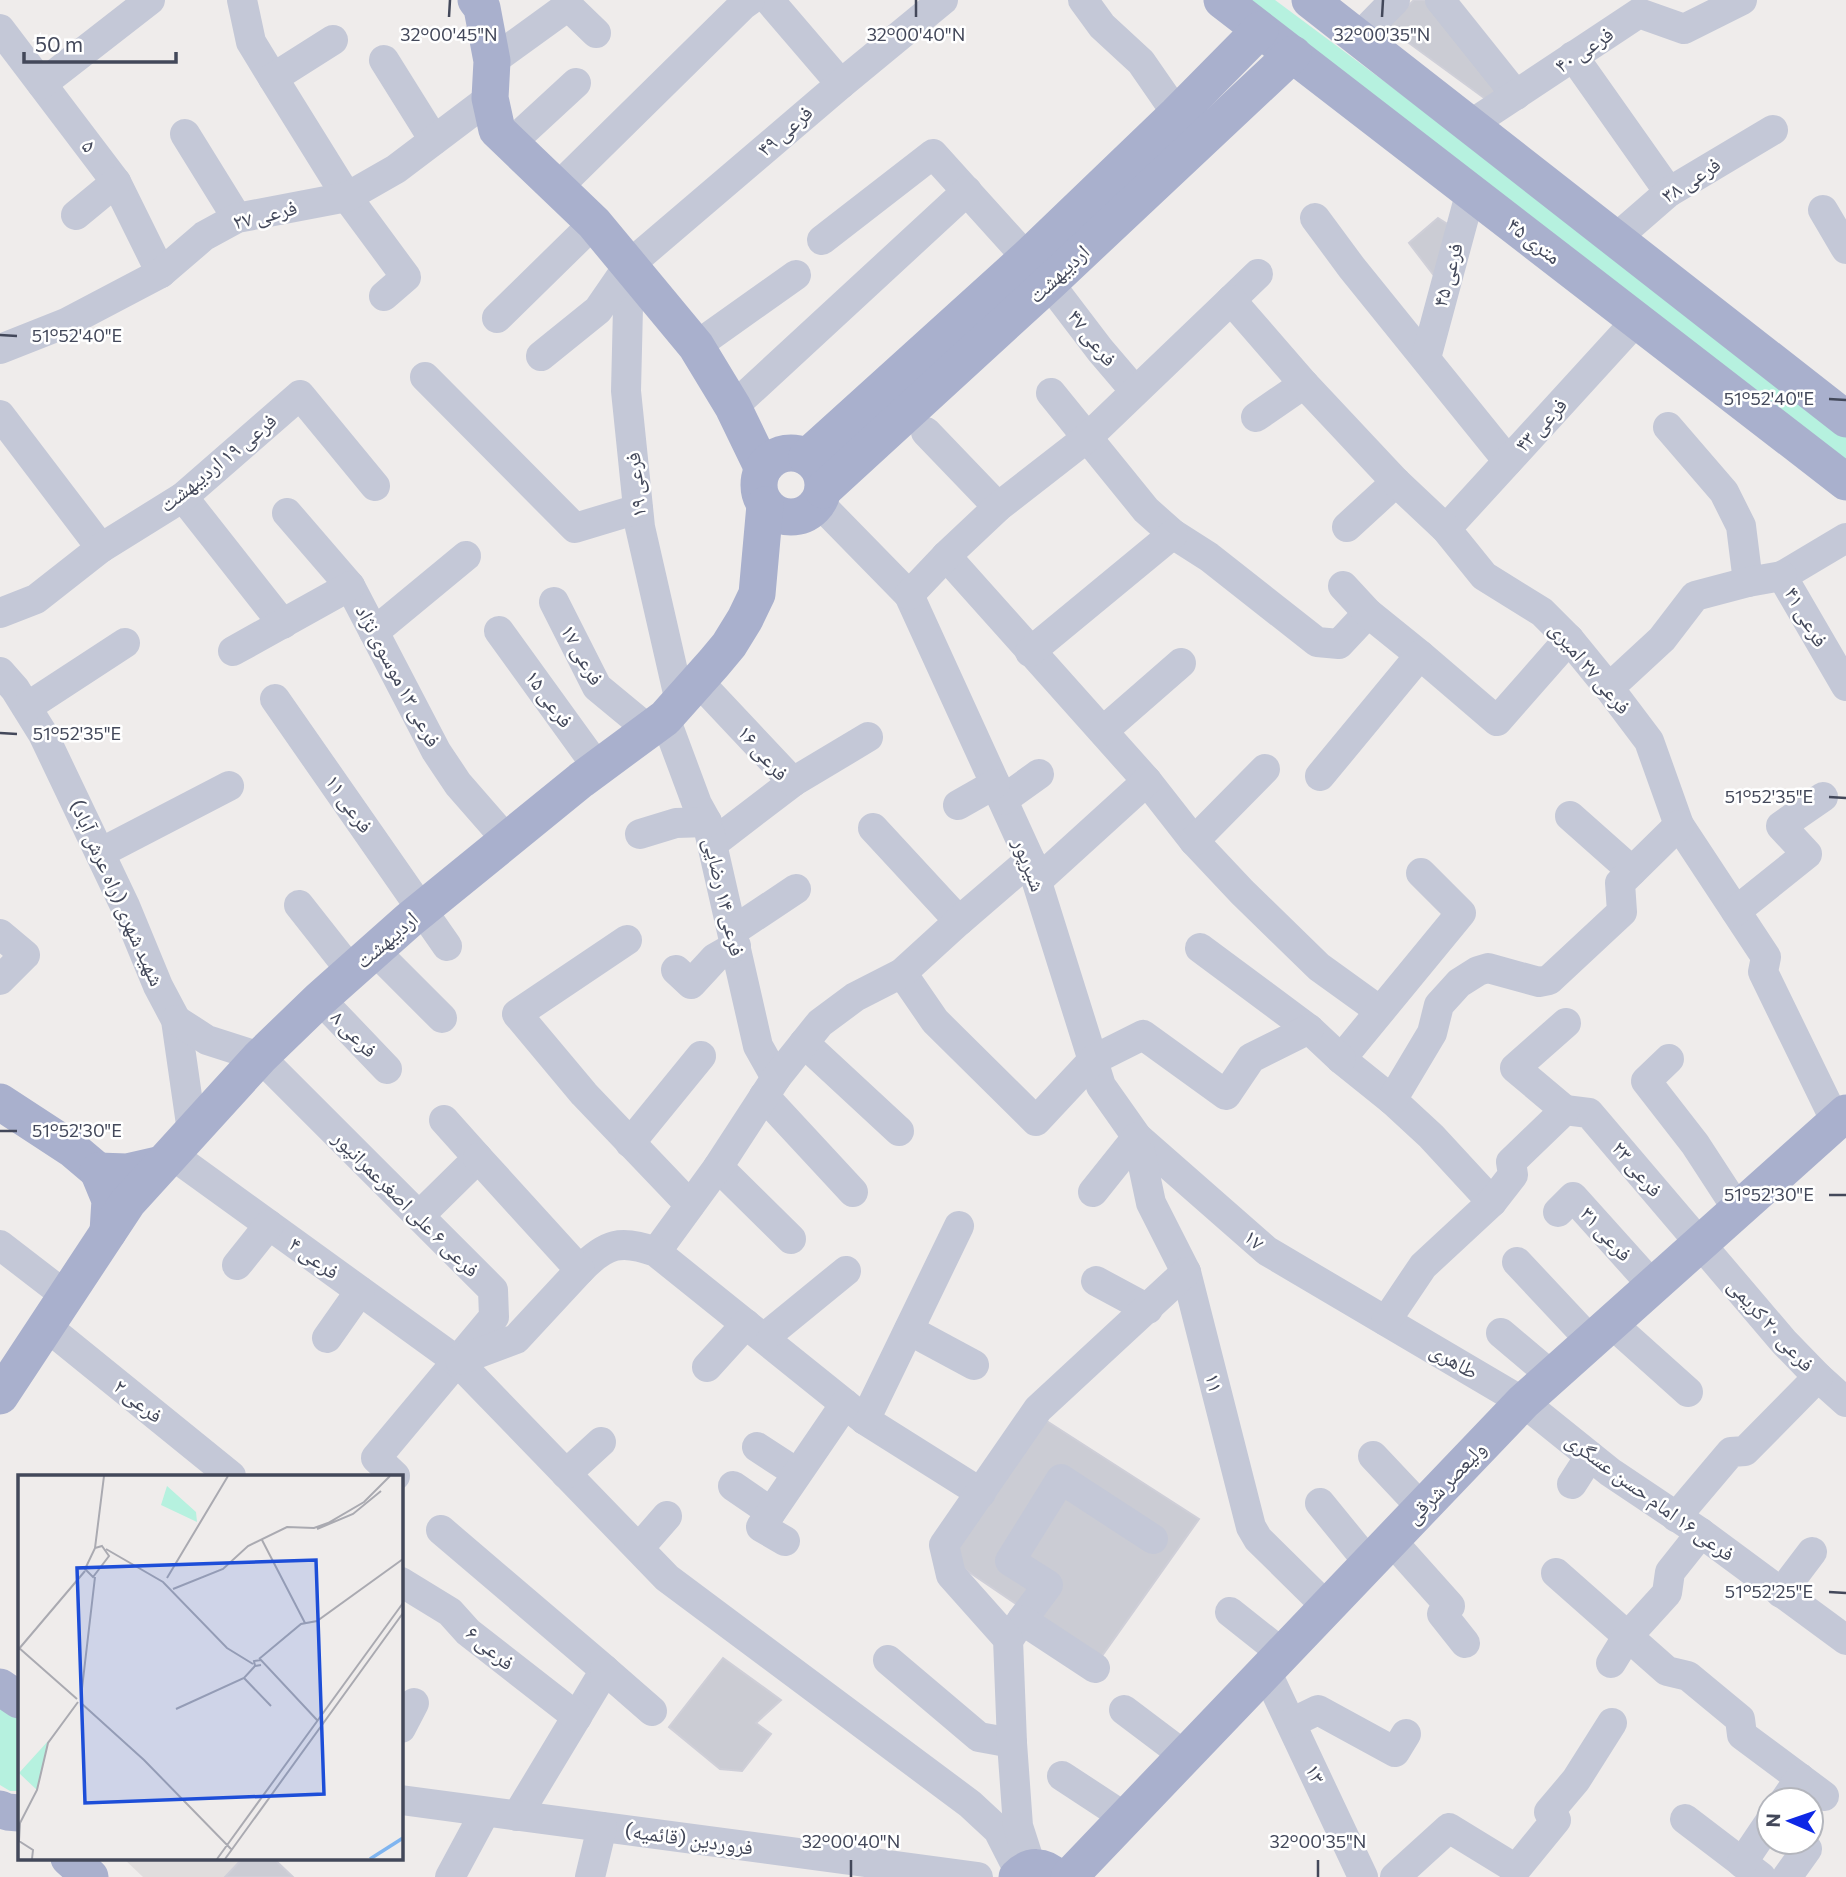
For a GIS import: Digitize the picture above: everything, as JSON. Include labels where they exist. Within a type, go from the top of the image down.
[{"type":"main road","points":[[476,0],[482,8],[492,61],[490,98],[497,130],[594,223],[696,346],[733,407],[763,468]]},
{"type":"main road","name":"۴۵ متری","points":[[1222,0],[1846,482]]},
{"type":"main road","points":[[1310,0],[1846,419]]},
{"type":"main road","name":"اردیبهشت","points":[[0,1396],[128,1202],[260,1057],[362,960],[422,909],[673,708],[729,645],[745,619],[801,503],[1038,271],[1177,114],[1261,30]]},
{"type":"main road","name":"اردیبهشت","points":[[807,457],[1038,271],[1293,54]]},
{"type":"main road","points":[[1230,60],[1257,87]]},
{"type":"main road","points":[[795,453],[807,457],[817,466],[822,477],[801,503],[759,493],[758,480],[771,459],[795,453]]},
{"type":"main road","points":[[0,1102],[72,1149],[98,1171],[110,1200],[108,1232]]},
{"type":"main road","name":"ولیعصر شرقی","points":[[1069,1877],[1523,1402],[1841,1118]]},
{"type":"main road","points":[[98,1171],[127,1172],[175,1150]]},
{"type":"main road","points":[[0,1687],[18,1699]]},
{"type":"main road","points":[[0,1809],[18,1813]]},
{"type":"main road","points":[[71,1860],[89,1877]]},
{"type":"main road","points":[[101,1860],[119,1877]]},
{"type":"street","points":[[42,84],[150,0]]},
{"type":"street","points":[[242,0],[251,42],[347,197],[406,277],[384,296]]},
{"type":"street","name":"فرعی ۴۹","points":[[541,356],[598,310],[629,265],[943,0]]},
{"type":"street","points":[[1083,0],[1102,26],[1141,62],[1177,114]]},
{"type":"street","points":[[1358,38],[1395,0]]},
{"type":"street","points":[[1440,0],[1516,95]]},
{"type":"street","name":"فرعی ۴۰","points":[[1470,125],[1639,13],[1684,29],[1739,1]]},
{"type":"street","points":[[557,188],[764,3],[841,84]]},
{"type":"street","points":[[492,61],[568,6],[596,33]]},
{"type":"street","name":"۵","points":[[0,30],[116,182],[161,273]]},
{"type":"street","points":[[273,78],[333,40]]},
{"type":"street","points":[[1573,57],[1669,192]]},
{"type":"street","points":[[384,60],[434,140]]},
{"type":"street","points":[[511,143],[576,83]]},
{"type":"street","name":"فرعی ۲۷","points":[[3,341],[66,323],[161,273],[204,236],[237,218],[347,197],[396,169],[490,98]]},
{"type":"street","name":"فرعی ۳۸","points":[[1615,239],[1669,192],[1773,130]]},
{"type":"street","points":[[185,134],[237,218]]},
{"type":"street","name":"فرعی ۴۷","points":[[822,240],[933,153],[1038,271],[1135,391]]},
{"type":"street","points":[[76,215],[116,182]]},
{"type":"street","points":[[733,407],[967,191]]},
{"type":"street","name":"فرعی ۴۵","points":[[1426,358],[1471,191]]},
{"type":"street","points":[[1823,210],[1846,249]]},
{"type":"street","points":[[1315,218],[1352,268],[1508,461]]},
{"type":"street","points":[[497,317],[594,223]]},
{"type":"street","name":"فرعی ۱۹","points":[[629,265],[626,391],[640,527],[673,708]]},
{"type":"street","points":[[909,595],[998,506],[1088,438],[1258,274]]},
{"type":"street","points":[[696,346],[796,275]]},
{"type":"street","name":"فرعی ۲۷ امیری","points":[[1231,300],[1304,384],[1396,482],[1446,529],[1484,576],[1542,612],[1569,639],[1609,688],[1648,741],[1679,825],[1766,957],[1763,972],[1841,1118]]},
{"type":"street","name":"فرعی ۴۳","points":[[1446,529],[1637,320]]},
{"type":"street","points":[[425,377],[575,528],[638,509]]},
{"type":"street","points":[[1256,417],[1304,384]]},
{"type":"street","points":[[1051,393],[1146,510],[1173,534],[1209,557],[1317,642],[1339,644],[1368,613]]},
{"type":"street","name":"فرعی ۱۹ اردیبهشت","points":[[0,614],[36,600],[101,548],[183,497],[300,395],[375,486]]},
{"type":"street","points":[[0,415],[101,548]]},
{"type":"street","points":[[1668,427],[1724,492],[1741,526],[1748,582]]},
{"type":"street","points":[[926,432],[998,506]]},
{"type":"street","points":[[1347,527],[1396,482]]},
{"type":"street","points":[[183,497],[283,624]]},
{"type":"street","name":"شیرپور","points":[[801,503],[909,595],[1033,870],[1101,1086],[1137,1137]]},
{"type":"street","name":"فرعی ۱‍۳ موسوی نژاد","points":[[287,513],[350,586],[436,751],[458,784],[507,840]]},
{"type":"street","points":[[1030,652],[1173,534]]},
{"type":"street","name":"فرعی ۴۱","points":[[1846,538],[1782,576],[1846,686]]},
{"type":"street","points":[[374,632],[466,556]]},
{"type":"street","points":[[946,556],[1147,780],[1194,841],[1242,892],[1319,967],[1380,1012]]},
{"type":"street","points":[[1609,688],[1662,639],[1695,596],[1782,576]]},
{"type":"street","points":[[233,651],[350,586]]},
{"type":"street","points":[[1343,586],[1368,613],[1497,722],[1569,639]]},
{"type":"street","name":"فرعی ۱۷","points":[[554,602],[597,687],[673,708]]},
{"type":"street","name":"فرعی ۱۵","points":[[499,631],[598,768]]},
{"type":"street","points":[[27,707],[125,643]]},
{"type":"street","points":[[1320,776],[1420,655]]},
{"type":"street","points":[[1103,731],[1181,663]]},
{"type":"street","name":"شهید شهری (راه عرش آباد)","points":[[0,672],[15,689],[43,734],[176,1020],[175,1150]]},
{"type":"street","name":"فرعی ۱۱","points":[[275,699],[447,946]]},
{"type":"street","name":"فرعی ۱۶","points":[[673,708],[793,782],[709,833]]},
{"type":"street","name":"فرعی ۱۴ رضایی","points":[[673,708],[697,804],[709,833],[770,1087],[853,1192]]},
{"type":"street","points":[[793,782],[868,737]]},
{"type":"street","points":[[1194,841],[1265,769]]},
{"type":"street","points":[[958,805],[999,792],[1039,774]]},
{"type":"street","points":[[656,1252],[718,1167],[770,1087],[820,1023],[855,997],[902,973],[958,920],[1033,870],[1147,780]]},
{"type":"street","points":[[100,853],[229,786]]},
{"type":"street","points":[[1736,911],[1807,854],[1781,826],[1823,797]]},
{"type":"street","points":[[1570,816],[1632,871]]},
{"type":"street","points":[[640,834],[676,823],[709,833]]},
{"type":"street","points":[[1392,1100],[1432,1033],[1439,1005],[1459,983],[1488,968],[1539,982],[1549,980],[1622,912],[1620,883],[1679,825]]},
{"type":"street","points":[[873,828],[958,920]]},
{"type":"street","points":[[1341,1059],[1461,914],[1421,873]]},
{"type":"street","points":[[676,970],[691,984],[734,938],[796,889]]},
{"type":"street","points":[[299,905],[362,960],[442,1018]]},
{"type":"street","points":[[0,934],[25,955],[0,980]]},
{"type":"street","points":[[627,940],[517,1014],[583,1094],[690,1205]]},
{"type":"street","points":[[1200,948],[1309,1029],[1392,1100],[1492,1202]]},
{"type":"street","points":[[902,973],[935,1021],[1036,1121],[1093,1060],[1143,1035],[1226,1095],[1251,1058],[1309,1029]]},
{"type":"street","name":"فرعی ۸","points":[[320,999],[387,1069]]},
{"type":"street","points":[[176,1020],[207,1040],[260,1057]]},
{"type":"street","name":"فرعی ۲۳","points":[[1566,1023],[1514,1068],[1565,1110],[1589,1113],[1701,1244]]},
{"type":"street","points":[[804,1042],[899,1131]]},
{"type":"street","points":[[629,1143],[701,1056]]},
{"type":"street","name":"فرعی ۶ علی اصغرعمرانپور","points":[[260,1057],[493,1290],[494,1317],[376,1458],[394,1475]]},
{"type":"street","points":[[1669,1059],[1646,1081],[1695,1144],[1738,1210]]},
{"type":"street","points":[[1386,1321],[1423,1266],[1492,1202],[1513,1175],[1511,1162],[1565,1110]]},
{"type":"street","points":[[443,1120],[580,1270]]},
{"type":"street","points":[[1093,1192],[1137,1137]]},
{"type":"street","name":"۱۱","points":[[1137,1137],[1151,1203],[1186,1272],[1251,1527],[1258,1539],[1327,1607]]},
{"type":"street","name":"۱۷","points":[[1137,1137],[1266,1251],[1386,1321]]},
{"type":"street","name":"فرعی ۴","points":[[175,1150],[270,1226],[457,1361],[667,1578],[970,1804],[998,1829],[1031,1874]]},
{"type":"street","points":[[419,1216],[478,1158]]},
{"type":"street","points":[[718,1167],[791,1238]]},
{"type":"street","name":"فرعی ۳۱","points":[[1558,1212],[1573,1197],[1653,1286]]},
{"type":"street","points":[[236,1265],[270,1226]]},
{"type":"street","points":[[785,1541],[761,1527],[797,1474],[855,1412],[909,1330],[959,1226]]},
{"type":"street","name":"فرعی ۲۰ کریمی","points":[[1701,1244],[1784,1342],[1834,1383]]},
{"type":"street","points":[[0,1245],[66,1296]]},
{"type":"street","points":[[457,1361],[516,1339],[595,1255],[614,1245],[636,1245],[656,1252],[855,1412],[981,1493]]},
{"type":"street","points":[[1517,1262],[1601,1332],[1688,1392]]},
{"type":"street","points":[[707,1367],[755,1331],[846,1271]]},
{"type":"street","points":[[1095,1668],[1015,1629],[951,1574],[944,1545],[1038,1409],[1186,1272]]},
{"type":"street","points":[[1096,1281],[1148,1308]]},
{"type":"street","points":[[327,1338],[360,1291]]},
{"type":"street","name":"طاهری","points":[[1386,1321],[1523,1402]]},
{"type":"street","name":"فرعی ۲","points":[[46,1326],[230,1475]]},
{"type":"street","points":[[909,1330],[974,1365]]},
{"type":"street","points":[[1501,1333],[1552,1376]]},
{"type":"street","points":[[1611,1663],[1627,1637],[1667,1593],[1670,1572],[1688,1525],[1731,1452],[1745,1451],[1834,1383]]},
{"type":"street","name":"فرعی ۱۶ امام حسن عسگری","points":[[1523,1402],[1610,1472],[1846,1640]]},
{"type":"street","points":[[566,1474],[601,1442]]},
{"type":"street","points":[[757,1447],[797,1474]]},
{"type":"street","points":[[1373,1456],[1422,1508]]},
{"type":"street","points":[[1572,1484],[1590,1456]]},
{"type":"street","points":[[1031,1874],[1018,1826],[1012,1743],[1015,1629],[1048,1585],[1010,1561],[1061,1479],[1153,1539]]},
{"type":"street","points":[[733,1486],[771,1512]]},
{"type":"street","points":[[1320,1503],[1450,1606],[1442,1614],[1465,1643]]},
{"type":"street","points":[[639,1548],[667,1517]]},
{"type":"street","points":[[441,1530],[652,1711]]},
{"type":"street","points":[[1782,1593],[1812,1552]]},
{"type":"street","points":[[1556,1573],[1667,1671],[1688,1676],[1740,1718],[1742,1735],[1789,1786]]},
{"type":"street","name":"فرعی ۶","points":[[402,1583],[450,1612],[468,1632],[577,1717]]},
{"type":"street","points":[[1230,1612],[1275,1662]]},
{"type":"street","points":[[888,1660],[979,1737],[1012,1743]]},
{"type":"street","name":"۱۳","points":[[1275,1662],[1291,1723],[1359,1875]]},
{"type":"street","points":[[517,1816],[605,1670]]},
{"type":"street","points":[[1124,1710],[1185,1756]]},
{"type":"street","points":[[1291,1723],[1318,1710],[1395,1752],[1406,1734]]},
{"type":"street","points":[[1404,1875],[1449,1828],[1516,1868],[1556,1820],[1549,1812],[1576,1780],[1612,1723]]},
{"type":"street","points":[[1062,1776],[1126,1818]]},
{"type":"street","name":"فروردین (قائمیه)","points":[[402,1800],[978,1877]]},
{"type":"street","points":[[450,1877],[485,1812]]},
{"type":"street","points":[[1685,1819],[1751,1870]]},
{"type":"street","points":[[590,1877],[602,1827]]},
{"type":"street","points":[[1787,1877],[1802,1856]]},
{"type":"shaded area","points":[[125,1860],[275,1860],[293,1877],[143,1877]]},
{"type":"green space","points":[[1243,0],[1275,0],[1846,437],[1846,470]]},
{"type":"green space","points":[[0,1700],[18,1712],[18,1791],[10,1791],[0,1785]]},
{"type":"building","points":[[1414,0],[1434,0],[1504,89],[1491,103],[1387,27]]},
{"type":"building","points":[[1438,218],[1452,227],[1436,278],[1409,243]]},
{"type":"building","points":[[1042,1418],[1199,1519],[1099,1660],[960,1566],[955,1547]]},
{"type":"building","points":[[723,1658],[781,1700],[756,1723],[771,1734],[742,1771],[720,1769],[669,1727]]},
{"type":"building","points":[[241,1860],[275,1860],[293,1877],[225,1877]]}]
